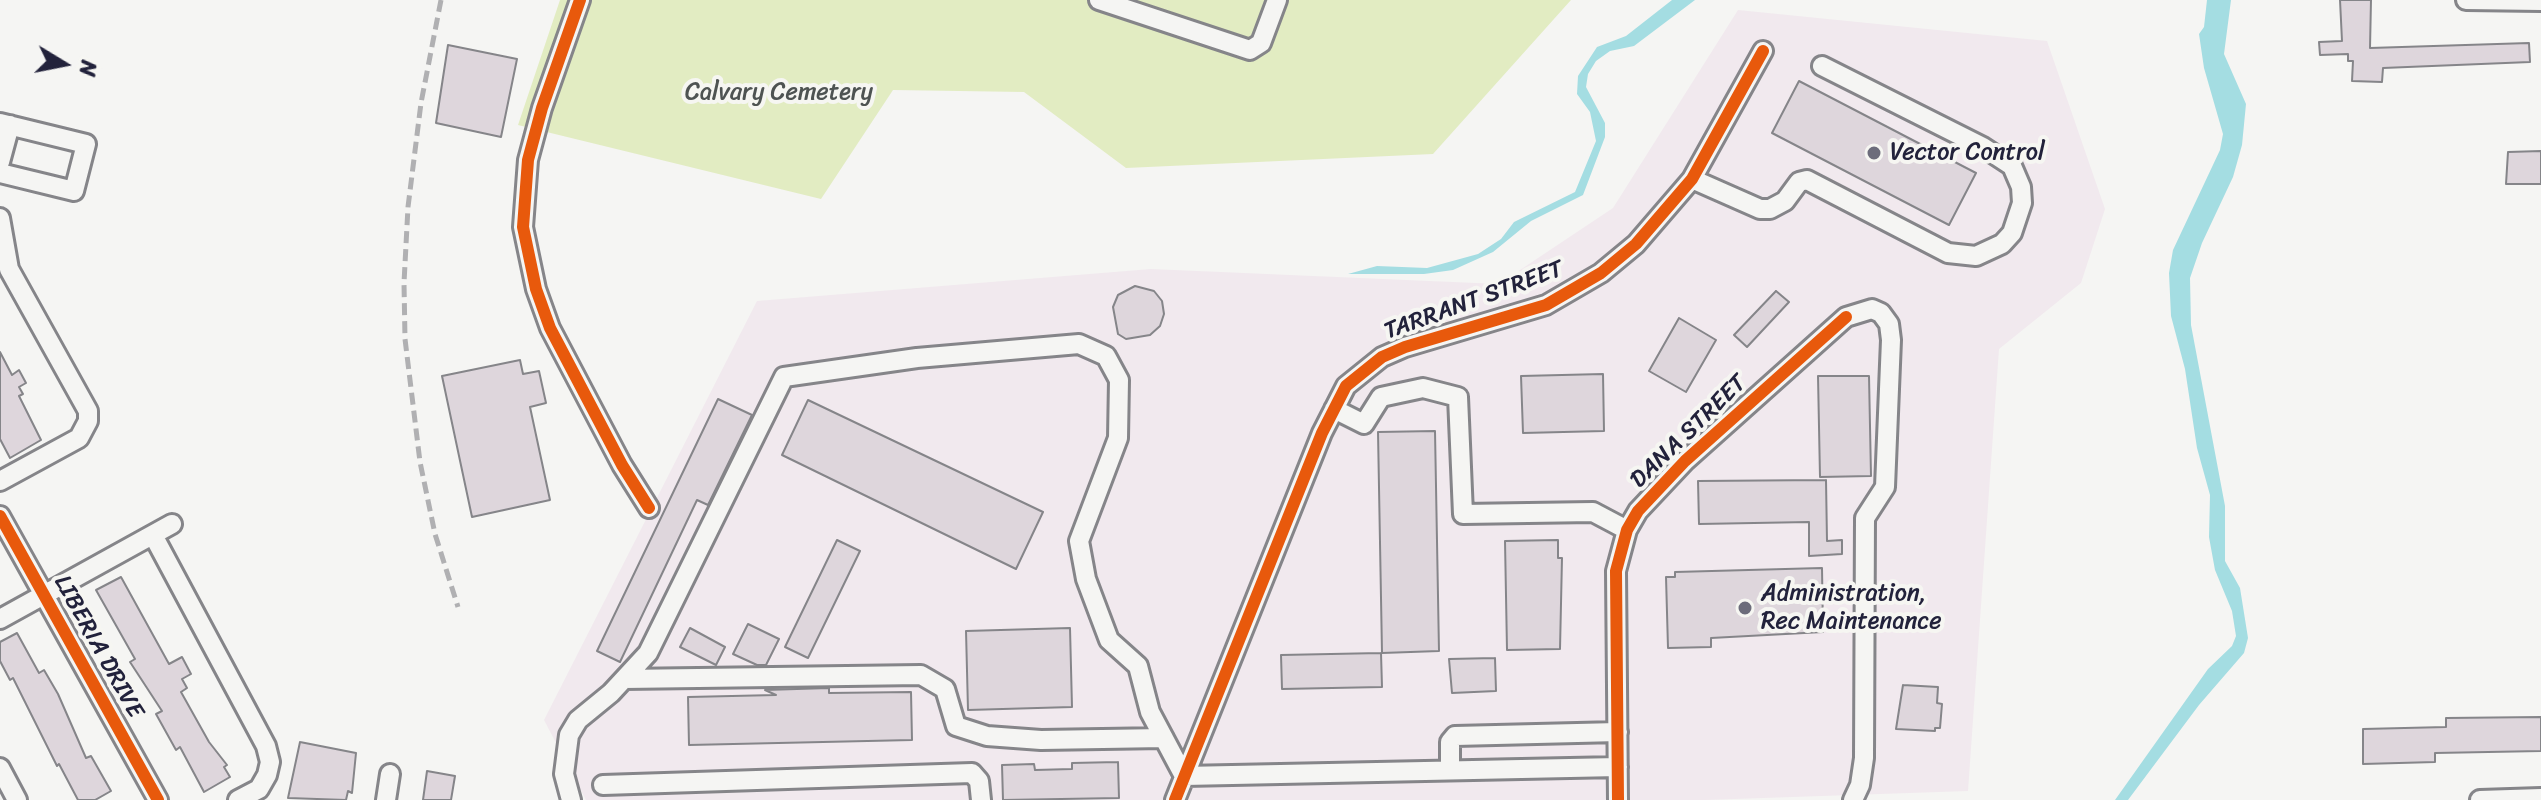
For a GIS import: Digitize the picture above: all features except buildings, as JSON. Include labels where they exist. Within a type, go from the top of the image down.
[{"type":"street","points":[[580,0],[542,108],[528,160],[523,227],[536,289],[550,328],[622,465],[649,508]]},
{"type":"street","points":[[1099,0],[1250,50],[1261,43],[1277,0]]},
{"type":"street","points":[[2466,0],[2541,1]]},
{"type":"street","name":"TARRANT STREET","points":[[1175,800],[1346,386],[1382,357],[1405,347],[1546,305],[1577,289],[1636,244],[1692,179],[1763,51]]},
{"type":"street","points":[[1692,179],[1760,209],[1777,207],[1799,182],[1807,180],[1948,253],[1976,256],[2002,244],[2012,233],[2022,203],[2021,187],[2012,166],[1983,147],[1822,66]]},
{"type":"street","points":[[0,162],[5,124],[86,144],[74,191],[0,173]]},
{"type":"street","points":[[0,218],[9,269],[88,411],[88,421],[79,438],[0,481]]},
{"type":"street","name":"DANA STREET","points":[[1618,800],[1616,571],[1627,530],[1638,511],[1685,461],[1846,317],[1872,309],[1881,313],[1889,324],[1891,340],[1885,487],[1865,518],[1865,732],[1860,785],[1853,800]]},
{"type":"street","points":[[571,800],[564,774],[569,735],[578,720],[618,686],[648,653],[784,377],[917,358],[1079,344],[1106,356],[1119,380],[1118,438],[1079,541],[1086,579],[1109,640],[1138,666],[1150,712],[1184,776],[1618,767]]},
{"type":"street","points":[[1334,409],[1364,424],[1381,397],[1423,388],[1458,397],[1463,514],[1593,512],[1627,530]]},
{"type":"street","name":"LIBERIA DRIVE","points":[[0,516],[158,800]]},
{"type":"street","points":[[0,619],[172,524]]},
{"type":"street","points":[[153,535],[266,746],[270,762],[267,775],[259,789],[238,800]]},
{"type":"street","points":[[618,686],[921,675],[945,689],[956,726],[987,736],[1041,740],[1164,738]]},
{"type":"street","points":[[1450,770],[1450,742],[1455,736],[1618,732]]},
{"type":"street","points":[[0,768],[17,800]]},
{"type":"street","points":[[603,785],[972,773],[979,781],[981,800]]},
{"type":"street","points":[[386,800],[390,774]]},
{"type":"street","points":[[2480,800],[2541,798]]},
{"type":"shaded area","points":[[1738,10],[2047,41],[2105,209],[2081,283],[1999,349],[1968,791],[1705,800],[586,800],[544,720],[757,301],[1151,269],[1499,284],[1613,208]]},
{"type":"green space","name":"Calvary Cemetery","points":[[560,0],[1571,0],[1433,154],[1126,168],[1024,92],[893,90],[821,199],[518,125]]},
{"type":"water","points":[[1672,0],[1695,0],[1634,46],[1610,51],[1596,61],[1588,74],[1586,87],[1605,123],[1605,137],[1583,195],[1531,221],[1493,252],[1453,270],[1424,274],[1348,274],[1377,266],[1427,268],[1478,254],[1501,239],[1514,222],[1575,192],[1596,141],[1590,112],[1577,94],[1578,76],[1597,47],[1626,36]]},
{"type":"water","points":[[2207,0],[2231,0],[2224,54],[2246,104],[2242,145],[2233,177],[2202,243],[2190,278],[2191,325],[2225,506],[2225,561],[2240,588],[2248,638],[2244,653],[2199,705],[2128,800],[2115,800],[2208,669],[2232,646],[2236,636],[2232,611],[2215,570],[2209,537],[2210,495],[2197,448],[2185,369],[2171,316],[2169,273],[2173,250],[2220,150],[2223,134],[2204,68],[2199,34],[2204,27]]},
{"type":"railway","points":[[441,0],[421,103],[408,207],[405,339],[420,462],[435,534],[458,607]]},
{"type":"cycle path","points":[[580,0],[542,108],[528,160],[523,227],[536,289],[550,328],[622,465],[649,508]]},
{"type":"cycle path","points":[[1175,800],[1322,433],[1346,386],[1382,357],[1405,347],[1546,305],[1601,273],[1636,244],[1692,179],[1763,51]]},
{"type":"cycle path","points":[[1618,800],[1616,571],[1627,530],[1638,511],[1685,461],[1846,317]]},
{"type":"cycle path","points":[[0,516],[158,800]]},
{"type":"place","name":"Vector Control","points":[[1874,153]]},
{"type":"place","name":"Administration, Rec Maintenance","points":[[1745,608]]}]
